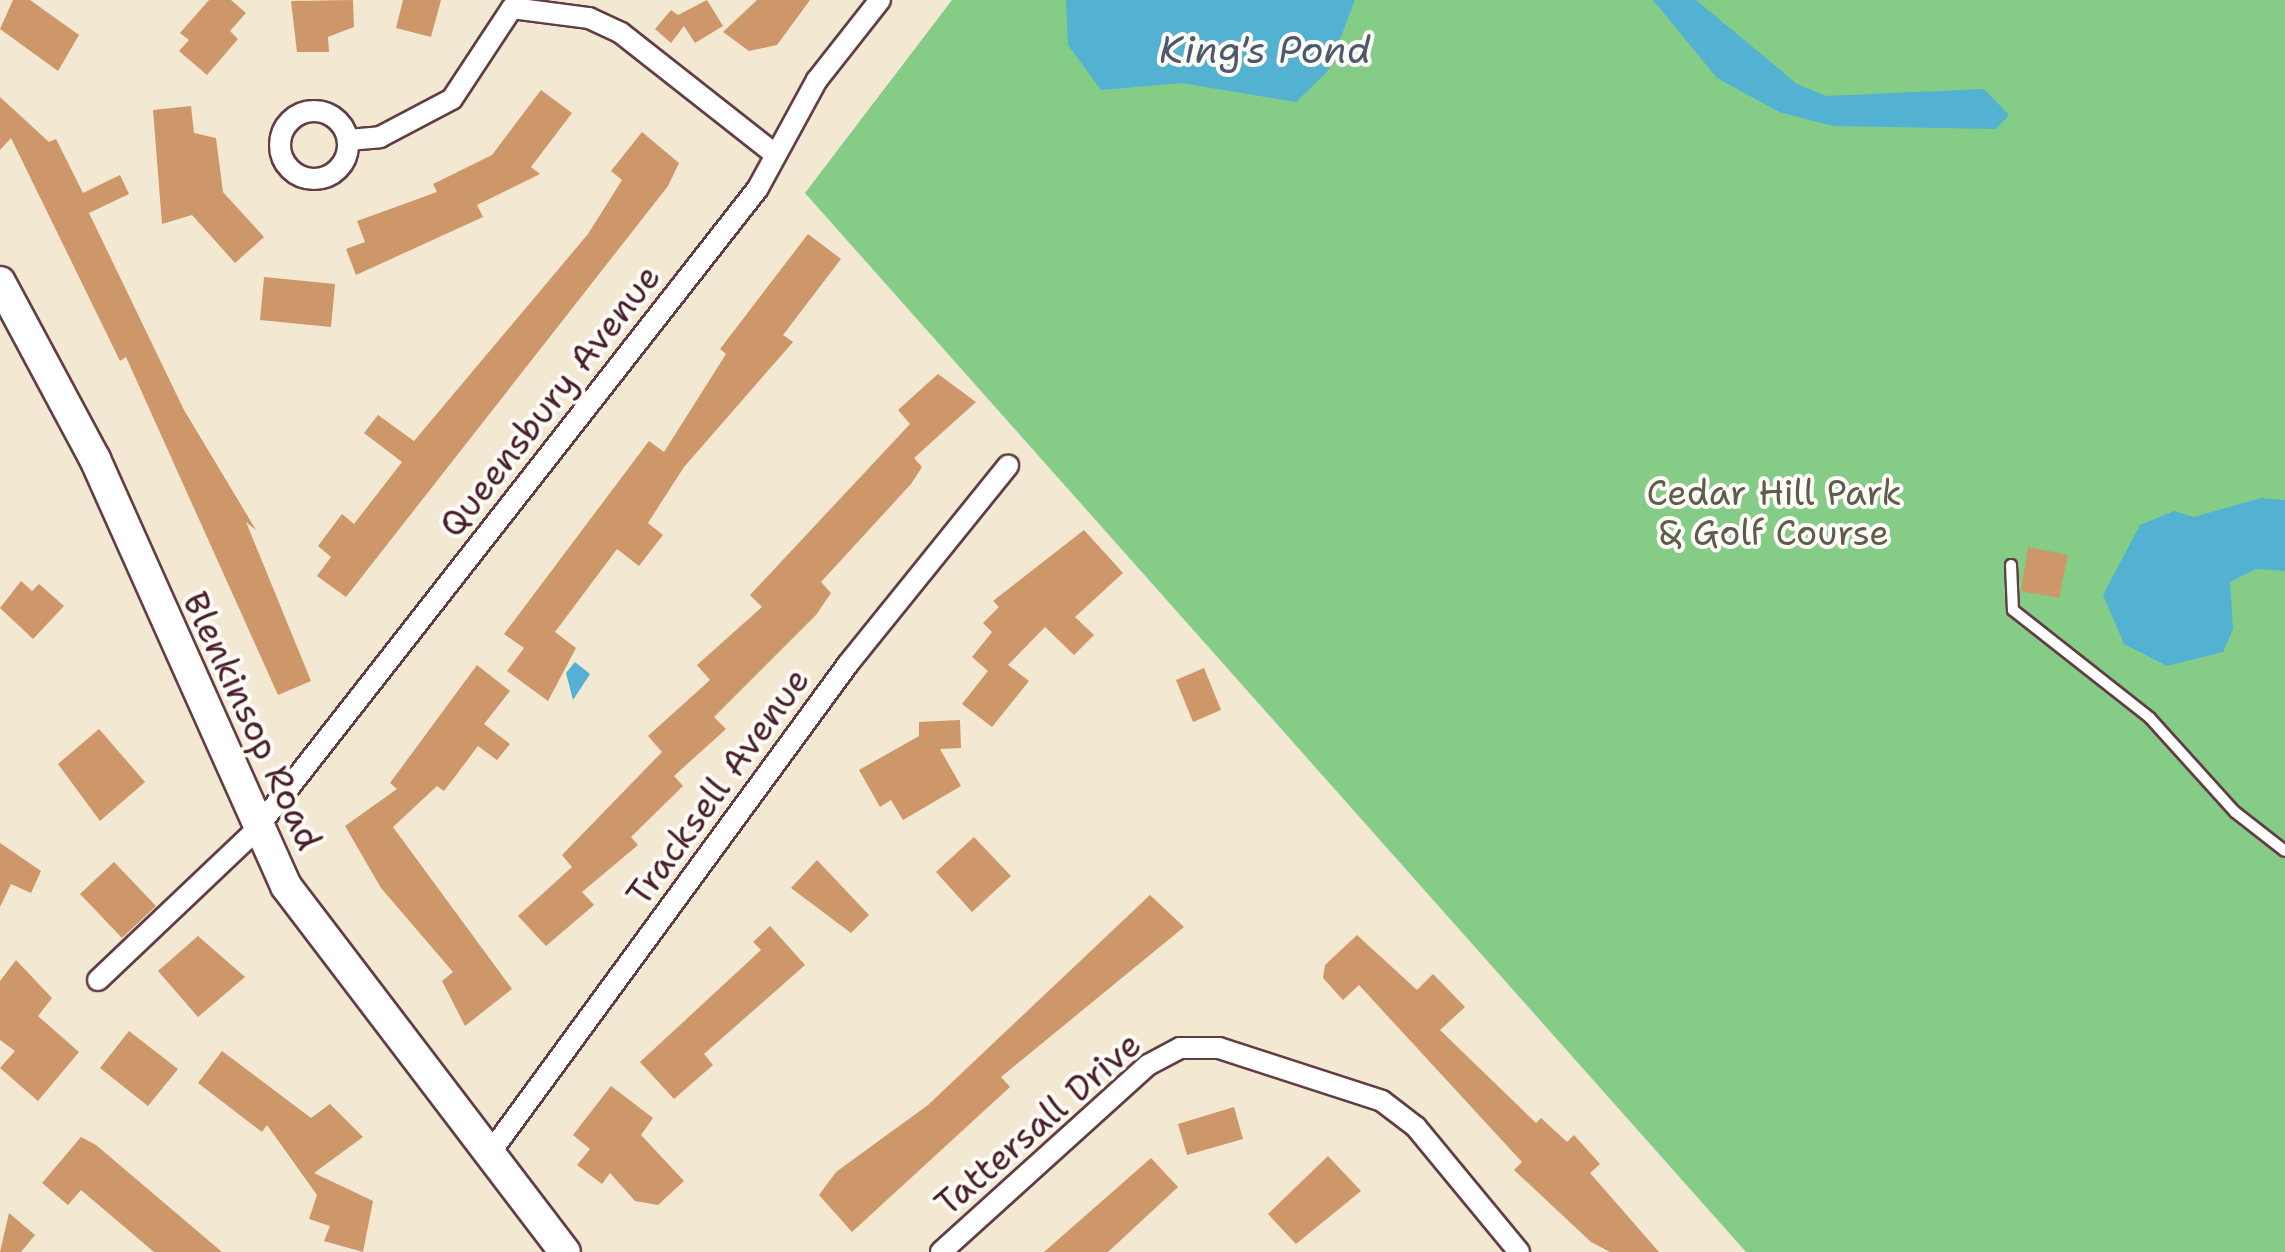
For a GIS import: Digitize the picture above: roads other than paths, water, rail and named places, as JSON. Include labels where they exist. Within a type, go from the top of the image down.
[{"type":"street","name":"Queensbury Avenue","points":[[98,980],[255,831],[758,188],[775,154],[880,0]]},
{"type":"street","points":[[348,140],[380,137],[452,98],[513,4],[589,18],[621,33],[775,154]]},
{"type":"street","name":"Blenkinsop Road","points":[[0,282],[95,460],[255,831],[286,886],[565,1252]]},
{"type":"street","name":"Tracksell Avenue","points":[[490,1154],[848,664],[1008,466]]},
{"type":"street","name":"Tattersall Drive","points":[[941,1252],[1148,1065],[1180,1048],[1266,1058],[1382,1101],[1416,1127],[1518,1252]]},
{"type":"lane","points":[[2011,565],[2013,610],[2150,718],[2235,812],[2285,851]]},
{"type":"water","name":"King's Pond","points":[[1066,0],[1355,0],[1328,71],[1296,102],[1181,83],[1101,90],[1068,45]]},
{"type":"water","points":[[1653,0],[1696,0],[1797,84],[1826,96],[1984,89],[2009,115],[1996,129],[1833,126],[1779,112],[1717,78]]},
{"type":"water","points":[[2261,498],[2285,500],[2285,571],[2256,569],[2230,582],[2233,629],[2223,652],[2167,666],[2124,644],[2103,595],[2140,525],[2174,511],[2194,517]]},
{"type":"water","points":[[575,662],[590,674],[573,700],[566,673]]},
{"type":"park label","name":"Cedar Hill Park & Golf Course","points":[[1774,513]]}]
